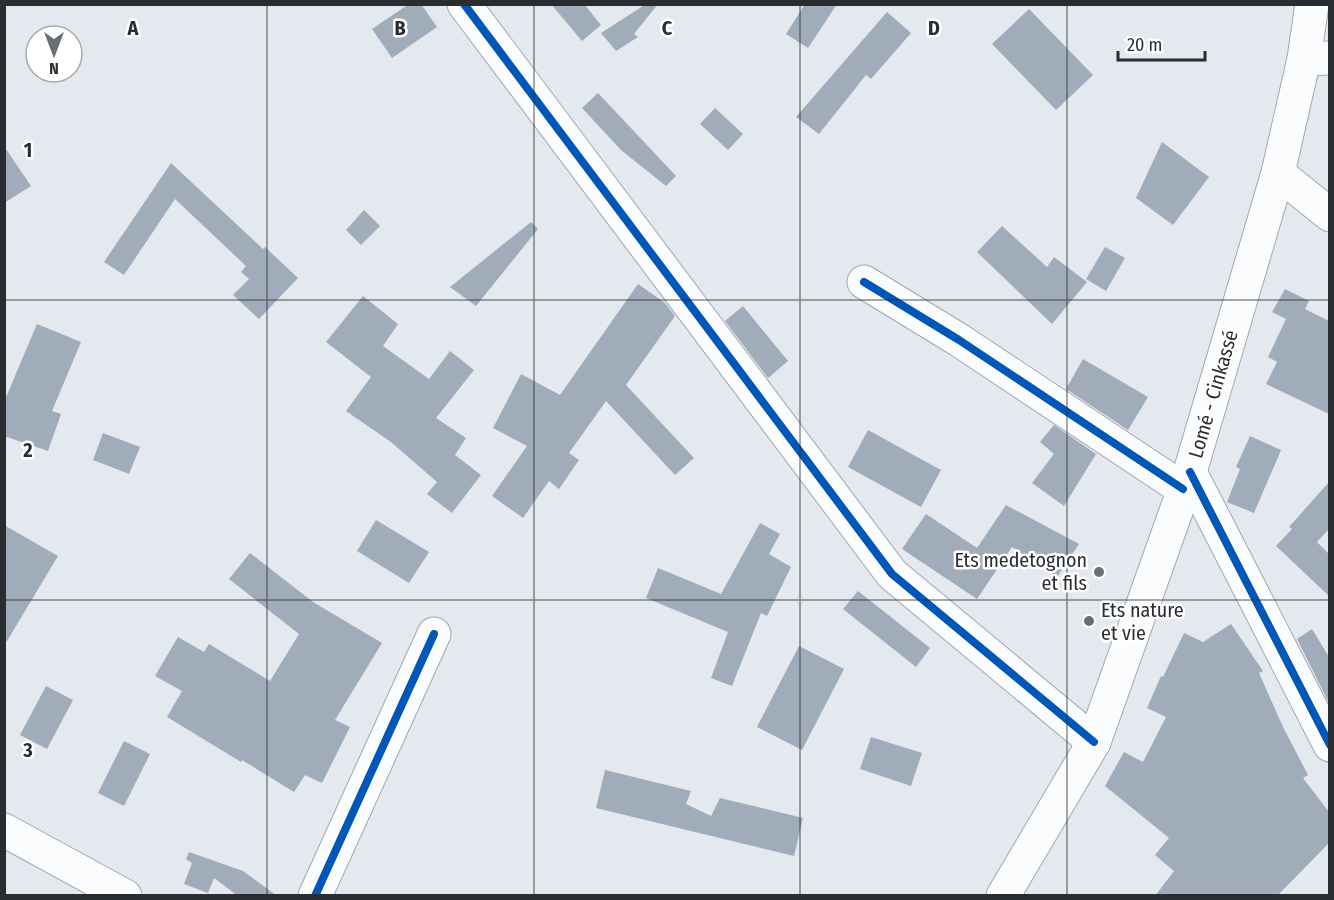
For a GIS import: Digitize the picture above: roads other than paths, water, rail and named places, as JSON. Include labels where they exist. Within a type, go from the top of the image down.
[{"type":"main road","points":[[464,4],[892,574],[1094,742]]},
{"type":"main road","name":"Lomé - Cinkassé","points":[[1003,896],[1094,742],[1186,481],[1278,173],[1317,59],[1312,4]]},
{"type":"main road","points":[[1278,173],[1329,215]]},
{"type":"main road","points":[[864,282],[1186,481],[1329,746]]},
{"type":"main road","points":[[315,896],[434,634]]},
{"type":"main road","points":[[4,830],[125,896]]},
{"type":"place","name":"Ets medetognon et fils","points":[[1099,572]]},
{"type":"place","name":"Ets nature et vie","points":[[1089,621]]}]
